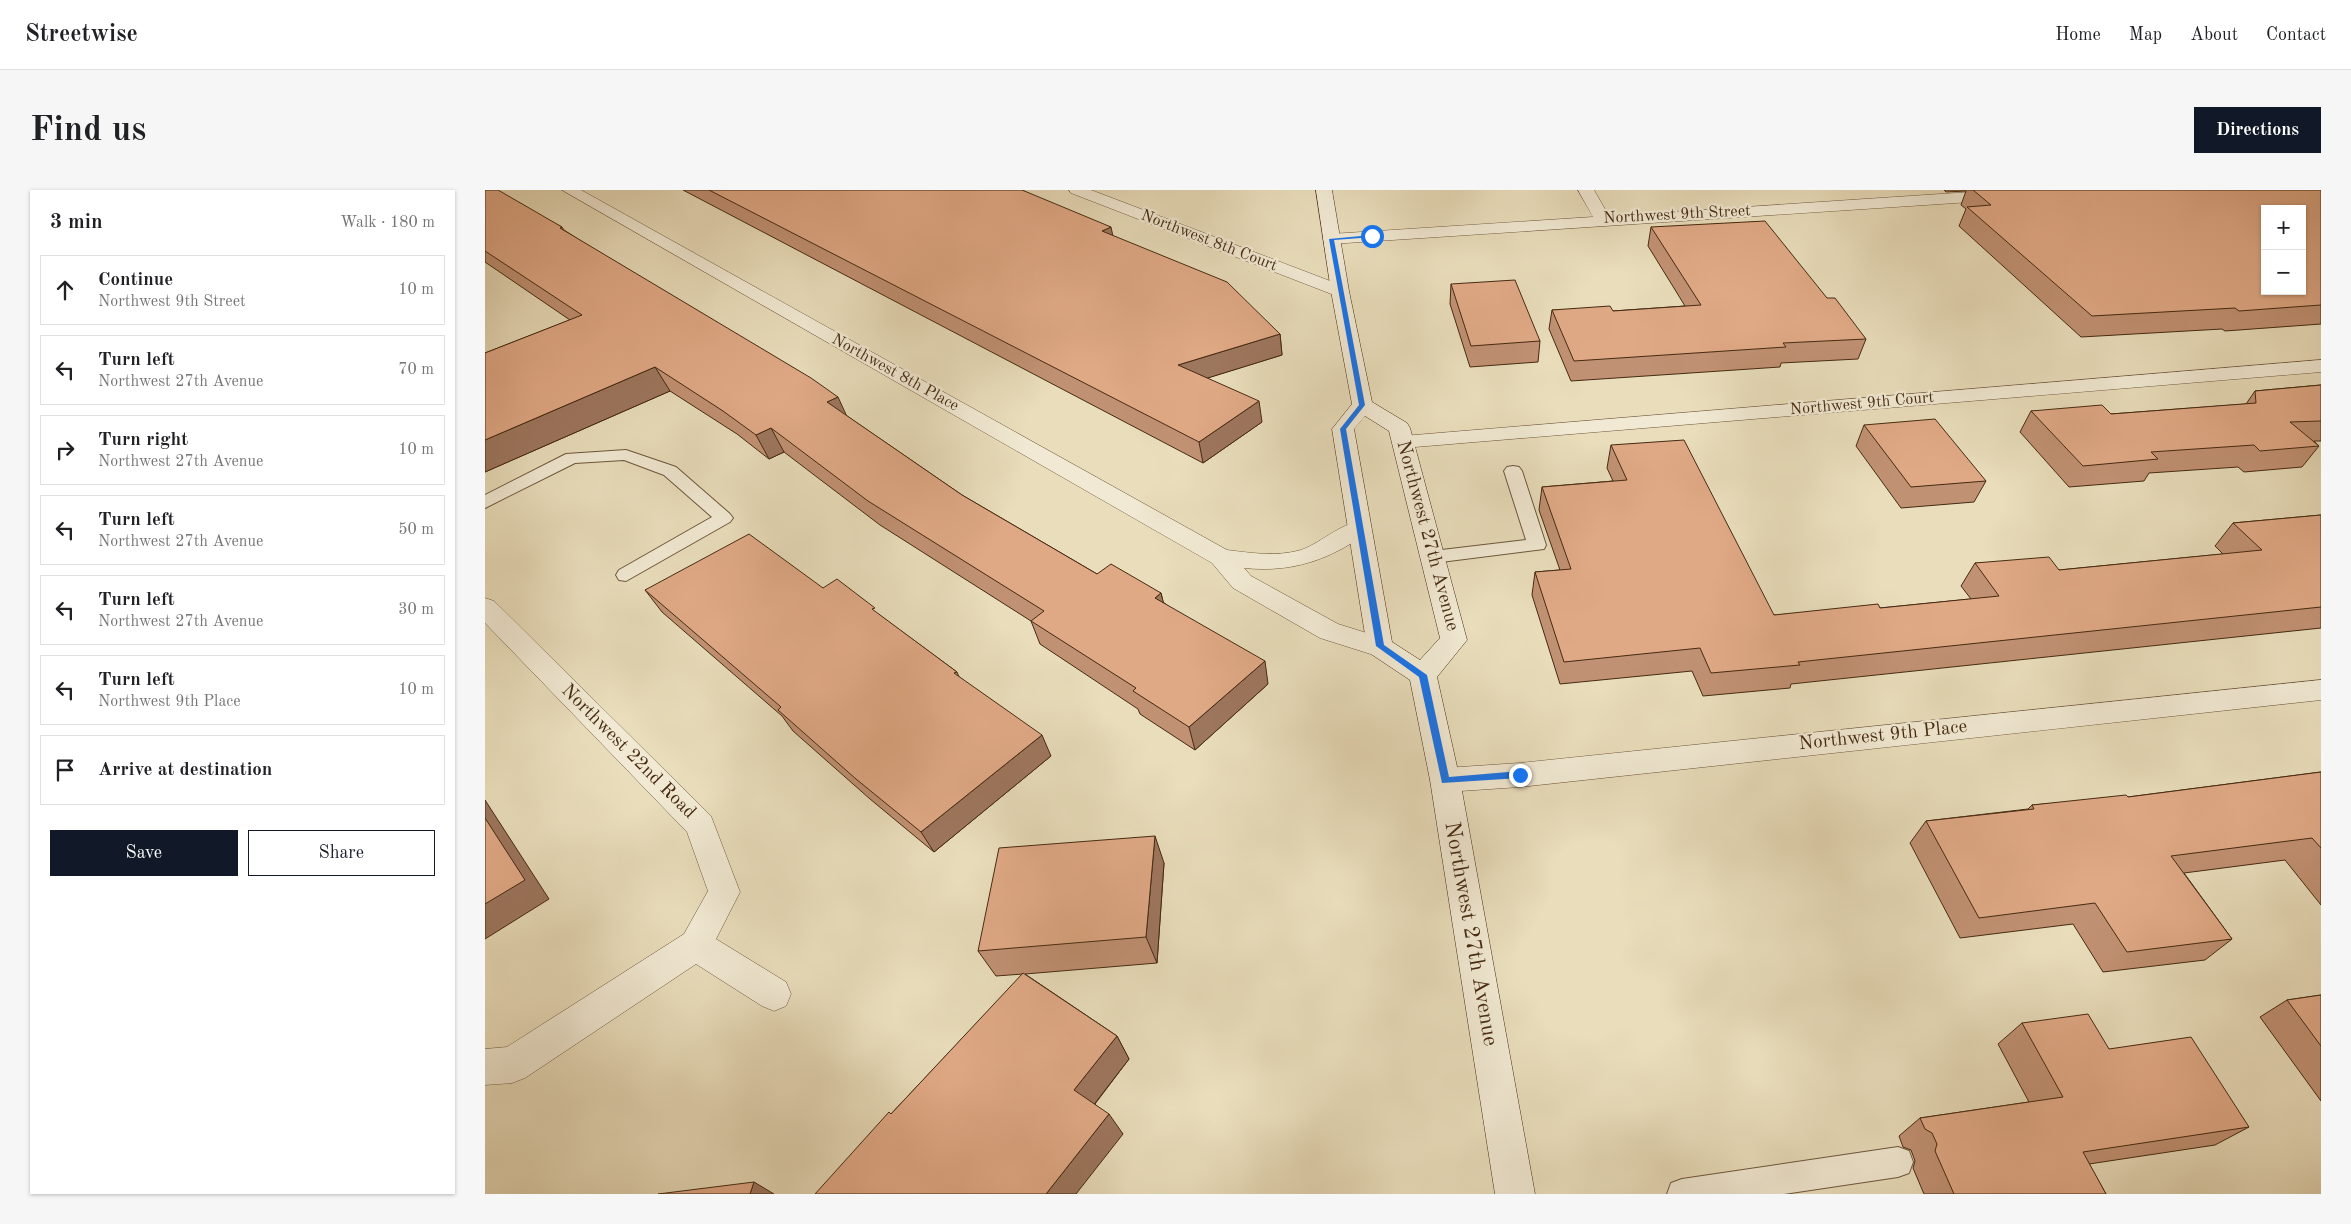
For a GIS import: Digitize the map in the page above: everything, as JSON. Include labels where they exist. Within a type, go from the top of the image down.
[{"type":"street","name":"Northwest 8th Place","points":[[570,190],[1221,557],[1251,562],[1279,563],[1302,559],[1342,541],[1359,528]]},
{"type":"street","name":"Northwest 8th Court","points":[[1077,190],[1340,291]]},
{"type":"street","points":[[1324,190],[1340,291],[1362,405],[1343,429],[1380,646],[1423,675]]},
{"type":"street","points":[[1586,190],[1603,220]]},
{"type":"street","points":[[1894,190],[1906,202]]},
{"type":"street","name":"Northwest 9th Street","points":[[1331,239],[2020,194]]},
{"type":"street","name":"Northwest 9th Court","points":[[1403,442],[2321,366]]},
{"type":"street","name":"Northwest 27th Avenue","points":[[1362,405],[1399,428],[1454,640],[1423,675],[1445,780],[1515,1194]]},
{"type":"street","name":"Northwest 8th Place","points":[[1221,557],[1242,582],[1329,631],[1380,646]]},
{"type":"street","name":"Northwest 22nd Road","points":[[485,607],[700,825],[724,892],[696,945]]},
{"type":"street","name":"Northwest 9th Place","points":[[1445,780],[1520,775],[2321,690]]},
{"type":"street","points":[[485,1068],[512,1065],[696,945],[774,994]]},
{"type":"lane","points":[[485,502],[572,458],[626,455],[670,471],[724,518],[626,575]]},
{"type":"lane","points":[[1433,557],[1537,545],[1513,472]]},
{"type":"lane","points":[[1682,1194],[1898,1162]]},
{"type":"building","points":[[485,190],[498,190],[811,378],[838,397],[827,402],[962,495],[1097,574],[1111,564],[1161,593],[1155,598],[1265,661],[1189,727],[1133,691],[1136,688],[1031,621],[1044,611],[868,501],[771,428],[756,435],[655,367],[485,440],[485,353],[582,315],[485,251]]},
{"type":"building","points":[[709,190],[1022,190],[1111,227],[1102,231],[1227,282],[1280,334],[1178,365],[1259,401],[1199,442]]},
{"type":"building","points":[[1973,190],[2321,190],[2321,305],[2239,311],[2235,308],[2092,316],[1967,207],[1991,205]]},
{"type":"building","points":[[1765,221],[1827,298],[1835,298],[1866,339],[1783,343],[1786,347],[1574,361],[1552,310],[1610,306],[1613,311],[1701,305],[1651,227]]},
{"type":"building","points":[[1515,280],[1540,341],[1471,346],[1451,284]]},
{"type":"building","points":[[2321,385],[2321,421],[2290,422],[2319,446],[2260,451],[2254,445],[2151,452],[2158,459],[2083,466],[2031,411],[2102,405],[2111,414],[2256,403],[2255,391]]},
{"type":"building","points":[[1935,419],[1986,481],[1911,487],[1864,425]]},
{"type":"building","points":[[1684,440],[1774,615],[1878,604],[1880,608],[1999,596],[1975,563],[2049,557],[2059,570],[2262,550],[2233,523],[2321,515],[2321,607],[1798,662],[1800,665],[1711,673],[1700,648],[1564,662],[1535,572],[1571,569],[1542,487],[1627,480],[1611,445]]},
{"type":"building","points":[[749,534],[823,588],[837,579],[875,608],[872,609],[957,672],[954,673],[1042,735],[921,832],[856,779],[778,710],[781,707],[645,590]]},
{"type":"building","points":[[2321,772],[2321,848],[2312,838],[2171,856],[2232,939],[2127,952],[2095,903],[1979,918],[1926,821],[2034,809],[2032,805],[2126,795],[2128,797]]},
{"type":"building","points":[[485,818],[525,880],[485,904]]},
{"type":"building","points":[[1155,836],[1146,937],[978,951],[999,848]]},
{"type":"building","points":[[1023,973],[1117,1036],[1074,1090],[1109,1114],[1046,1194],[815,1194],[889,1112],[891,1114]]},
{"type":"building","points":[[2321,995],[2321,1046],[2287,1000]]},
{"type":"building","points":[[2088,1014],[2109,1049],[2191,1037],[2249,1127],[2083,1152],[2106,1194],[1954,1194],[1935,1151],[1937,1144],[1932,1133],[1925,1129],[1920,1118],[2063,1097],[2022,1023]]},
{"type":"building","points":[[754,1182],[750,1194],[658,1194]]},
{"type":"route","points":[[1372,236],[1331,239],[1362,405],[1343,429],[1380,646],[1423,675],[1445,780],[1520,775]]}]
